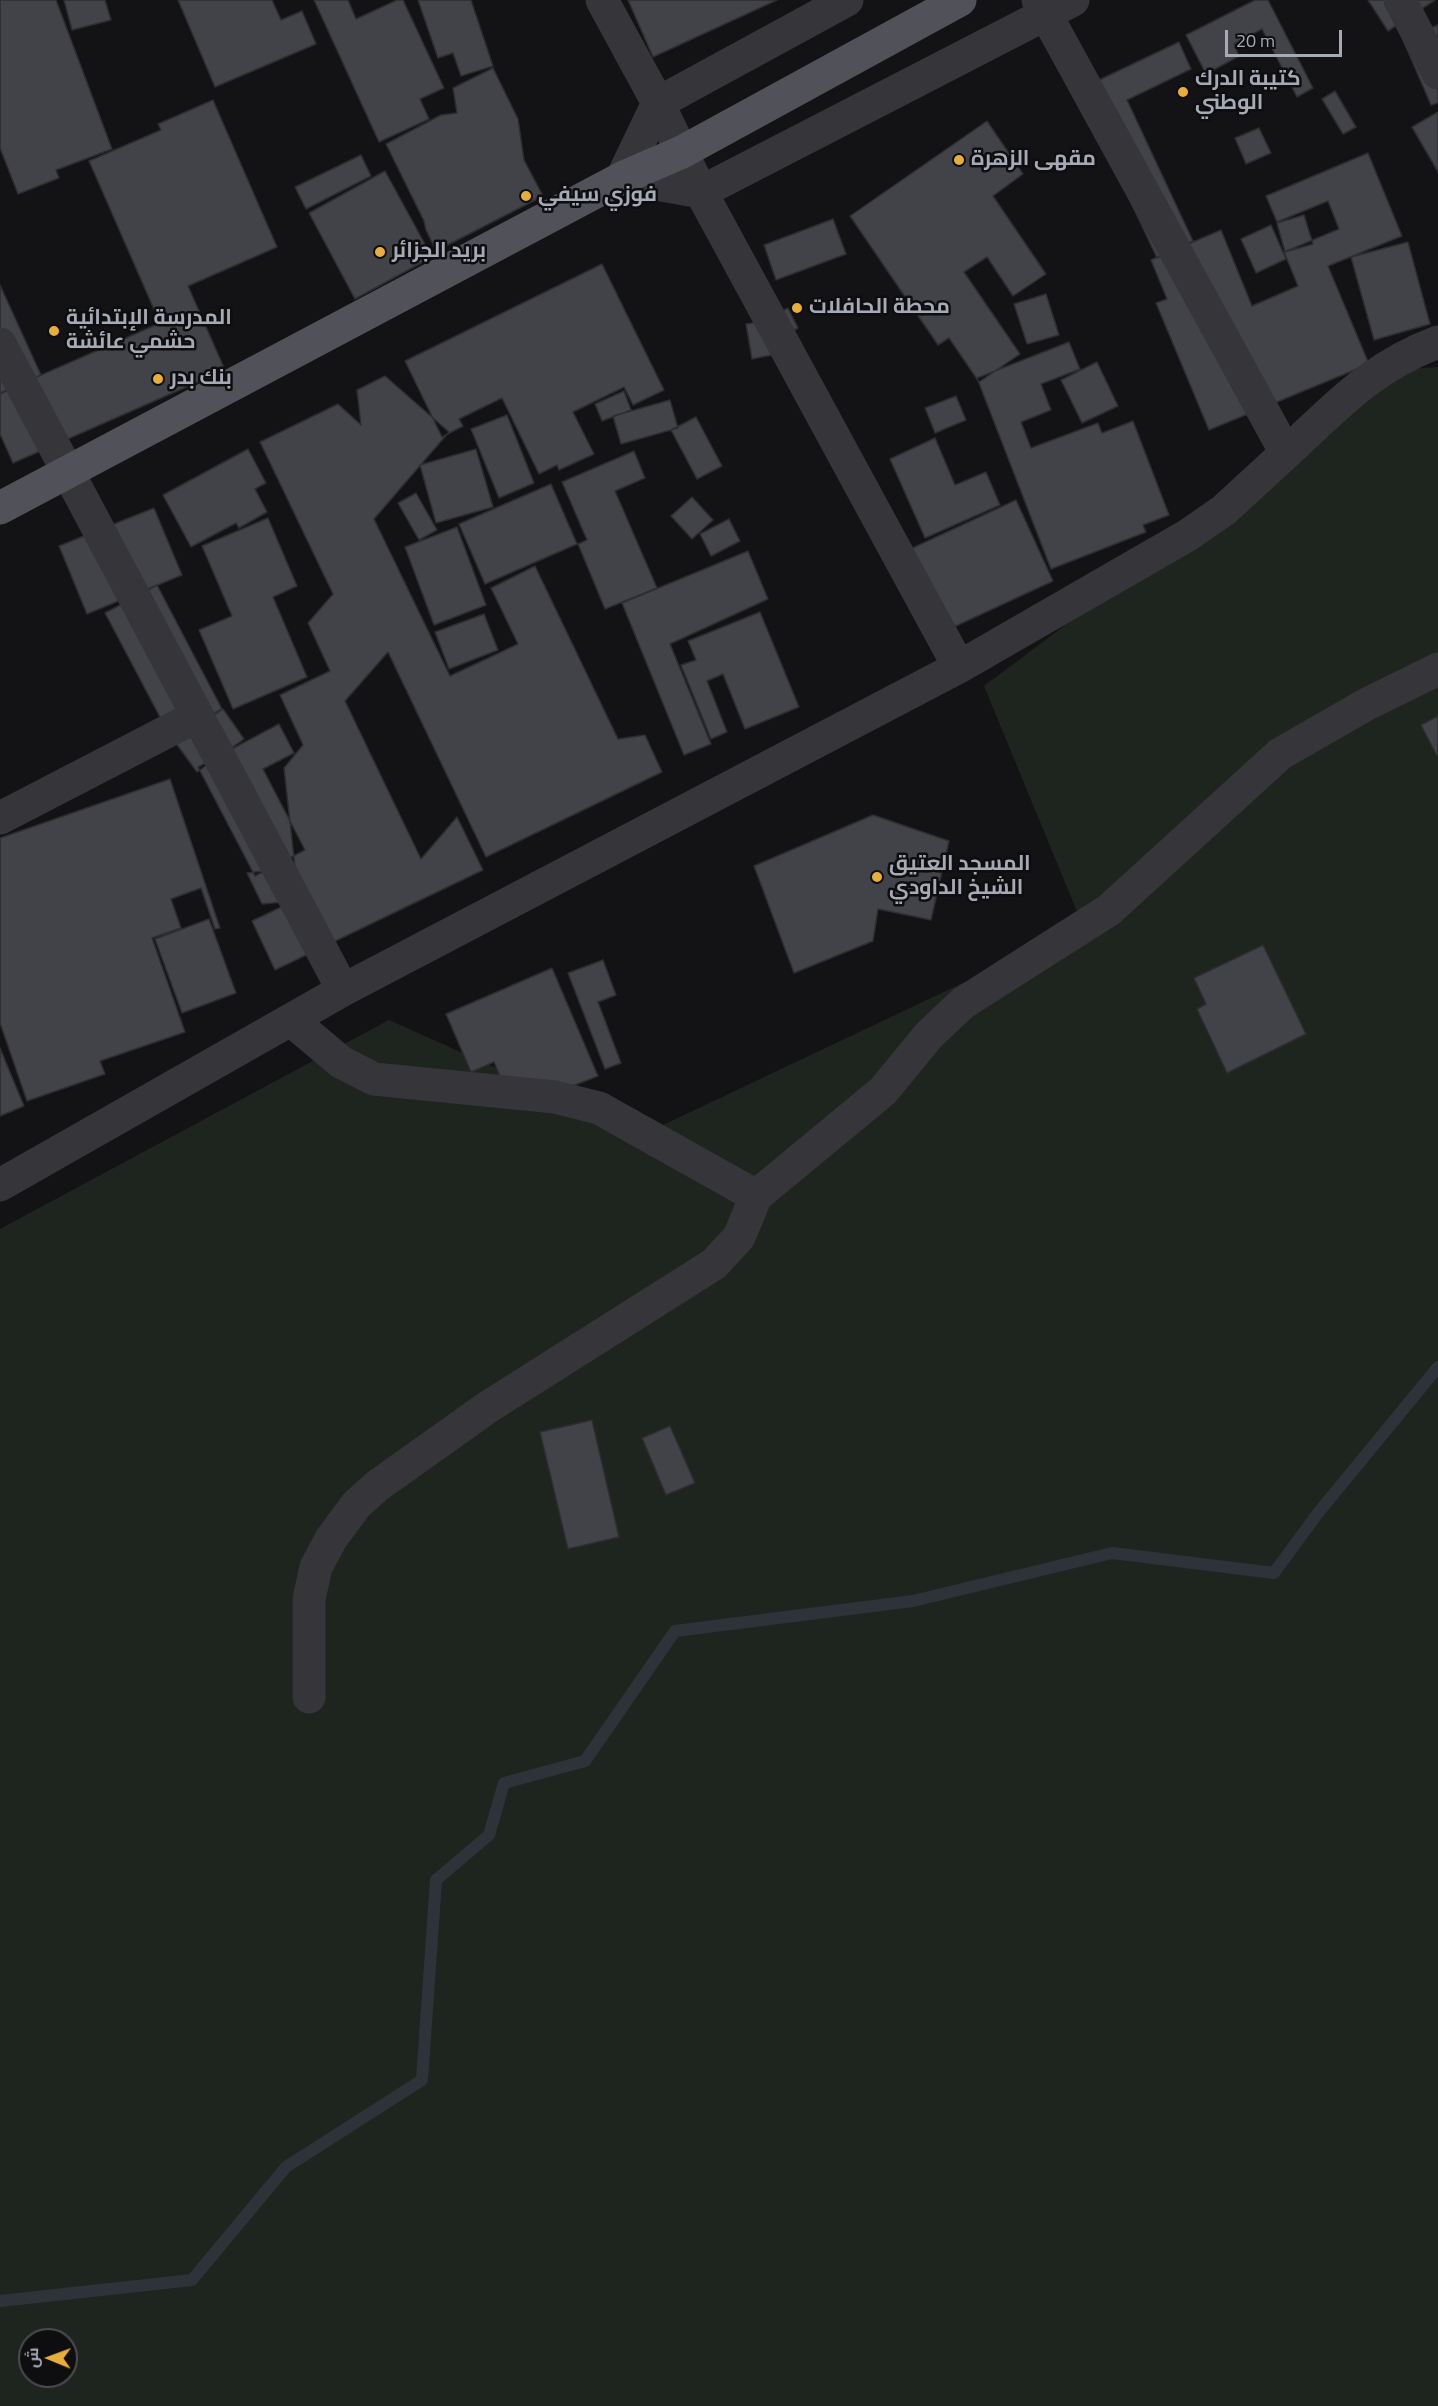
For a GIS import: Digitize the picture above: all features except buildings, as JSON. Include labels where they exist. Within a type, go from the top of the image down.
[{"type":"main road","points":[[0,508],[622,178],[682,152],[960,0]]},
{"type":"street","points":[[602,0],[658,103],[701,192],[959,667]]},
{"type":"street","points":[[847,0],[658,103],[622,178],[701,192],[1052,5],[1286,453]]},
{"type":"street","points":[[1400,0],[1438,73]]},
{"type":"street","points":[[0,1185],[343,990],[959,667],[1188,535],[1224,510],[1364,381],[1408,354],[1438,342]]},
{"type":"street","points":[[0,344],[343,990]]},
{"type":"street","points":[[309,1697],[309,1599],[316,1567],[331,1539],[356,1505],[377,1486],[488,1407],[714,1264],[739,1237],[756,1196],[883,1091],[929,1035],[963,1003],[1109,910],[1280,754],[1367,704],[1438,669]]},
{"type":"street","points":[[0,818],[197,716]]},
{"type":"street","points":[[291,1020],[341,1062],[374,1079],[555,1097],[599,1108],[756,1196]]},
{"type":"shaded area","points":[[1438,367],[1438,2406],[0,2406],[0,1229],[389,1020],[644,1134],[1083,926],[984,686],[1407,369]]},
{"type":"waterway","points":[[0,2301],[192,2280],[286,2167],[422,2080],[436,1880],[489,1835],[504,1783],[585,1761],[675,1631],[913,1601],[1112,1553],[1274,1573],[1318,1513],[1438,1367]]},
{"type":"place","name":"كتيبة الدرك الوطني","points":[[1183,92]]},
{"type":"place","name":"مقهى الزهرة","points":[[959,160]]},
{"type":"place","name":"فوزي سيفي","points":[[526,196]]},
{"type":"place","name":"بريد الجزائر","points":[[380,252]]},
{"type":"place","name":"محطة الحافلات","points":[[797,308]]},
{"type":"place","name":"المدرسة الإبتدائية حشمي عائشة","points":[[54,331]]},
{"type":"place","name":"بنك بدر","points":[[158,379]]},
{"type":"place","name":"المسجد العتيق الشيخ الداودي","points":[[877,877]]}]
